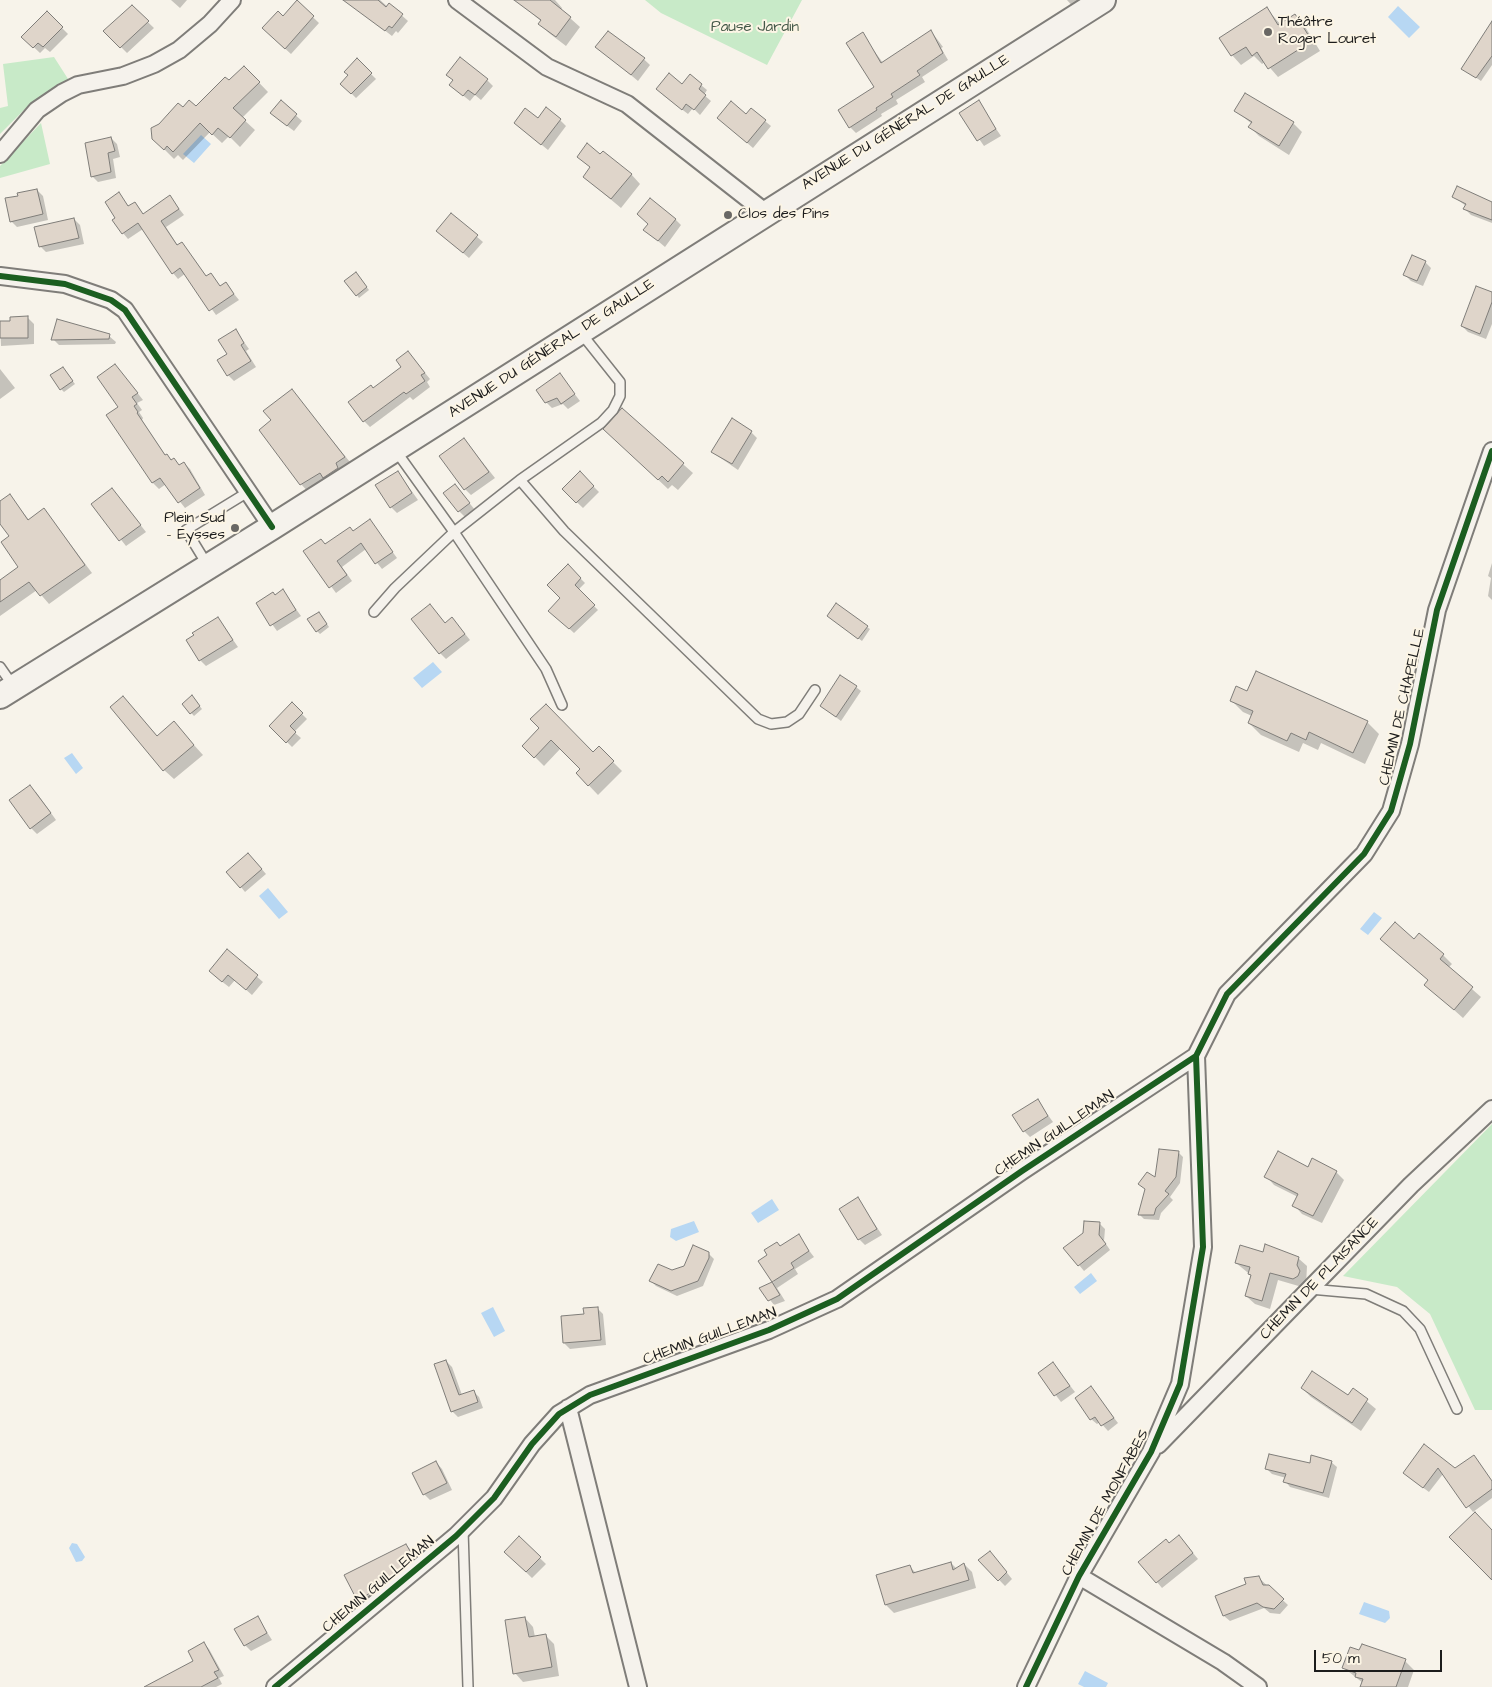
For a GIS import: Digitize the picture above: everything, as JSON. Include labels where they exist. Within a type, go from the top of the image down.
[{"type":"main road","name":"AVENUE DU GÉNÉRAL DE GAULLE","points":[[7,691],[272,527],[765,212],[1102,0]]},
{"type":"street","points":[[0,154],[37,110],[62,93],[78,85],[123,76],[154,64],[179,50],[210,24],[232,0]]},
{"type":"street","points":[[458,0],[547,66],[627,104],[765,212]]},
{"type":"street","points":[[0,276],[65,284],[111,300],[125,310],[272,527]]},
{"type":"street","name":"CHEMIN DE CHAPELLE","points":[[1196,1056],[1227,994],[1364,854],[1391,811],[1410,744],[1437,610],[1492,452]]},
{"type":"street","name":"CHEMIN GUILLEMAN","points":[[275,1687],[376,1606],[463,1529],[494,1498],[532,1444],[559,1414],[590,1395],[769,1330],[837,1300],[1014,1177],[1196,1056]]},
{"type":"street","name":"CHEMIN DE MONFABES","points":[[1026,1687],[1079,1576],[1151,1452],[1180,1384],[1203,1247],[1196,1056]]},
{"type":"street","name":"CHEMIN DE PLAISANCE","points":[[1151,1452],[1411,1185],[1492,1109]]},
{"type":"street","points":[[568,1408],[638,1687]]},
{"type":"street","points":[[1079,1576],[1224,1662],[1258,1687]]},
{"type":"lane","points":[[374,612],[394,588],[454,532],[520,480],[601,423],[613,410],[620,396],[620,382],[579,331]]},
{"type":"lane","points":[[394,449],[454,532],[546,669],[562,705]]},
{"type":"lane","points":[[520,480],[564,531],[758,719],[771,724],[787,722],[799,714],[815,690]]},
{"type":"lane","points":[[208,567],[186,530],[248,492]]},
{"type":"lane","points":[[0,667],[7,691]]},
{"type":"lane","points":[[1310,1289],[1366,1294],[1403,1311],[1420,1329],[1457,1409]]},
{"type":"lane","points":[[463,1529],[468,1687]]},
{"type":"green space","name":"Pause Jardin","points":[[645,0],[802,0],[767,65],[661,13]]},
{"type":"green space","points":[[54,57],[70,82],[28,106],[0,134],[0,108],[8,106],[3,64]]},
{"type":"green space","points":[[41,123],[50,164],[0,178],[0,166]]},
{"type":"green space","points":[[1492,1124],[1492,1410],[1475,1410],[1430,1314],[1397,1287],[1343,1276]]},
{"type":"water","points":[[1398,6],[1420,27],[1409,38],[1388,17]]},
{"type":"water","points":[[201,135],[211,144],[194,163],[183,154]]},
{"type":"water","points":[[433,662],[442,672],[422,688],[413,678]]},
{"type":"water","points":[[72,753],[83,768],[76,774],[64,758]]},
{"type":"water","points":[[268,888],[288,912],[279,919],[259,896]]},
{"type":"water","points":[[1374,912],[1382,918],[1368,935],[1360,929]]},
{"type":"water","points":[[772,1199],[779,1210],[758,1223],[751,1213]]},
{"type":"water","points":[[694,1221],[699,1232],[676,1241],[670,1237],[671,1229]]},
{"type":"water","points":[[1091,1273],[1097,1281],[1080,1294],[1074,1287]]},
{"type":"water","points":[[493,1307],[505,1331],[494,1337],[481,1313]]},
{"type":"water","points":[[72,1543],[77,1544],[85,1557],[82,1561],[76,1562],[69,1548]]},
{"type":"water","points":[[1364,1602],[1389,1611],[1390,1618],[1385,1623],[1359,1614]]},
{"type":"water","points":[[1085,1671],[1108,1683],[1106,1687],[1084,1687],[1078,1684]]},
{"type":"building","points":[[297,0],[314,16],[285,49],[262,28],[278,11],[283,16]]},
{"type":"building","points":[[343,0],[378,0],[386,7],[389,3],[403,14],[392,28],[389,26],[385,31]]},
{"type":"building","points":[[514,0],[550,0],[571,17],[556,37],[538,24],[541,20]]},
{"type":"building","points":[[132,5],[149,21],[120,48],[103,31]]},
{"type":"building","name":"Théâtre Roger Louret","points":[[1267,7],[1278,25],[1295,14],[1312,41],[1268,69],[1257,52],[1252,56],[1246,47],[1231,56],[1219,38]]},
{"type":"building","points":[[47,11],[63,27],[43,47],[38,43],[33,48],[21,37]]},
{"type":"building","points":[[1492,21],[1492,56],[1476,78],[1461,69]]},
{"type":"building","points":[[931,30],[943,53],[917,71],[920,75],[891,94],[893,97],[876,108],[877,110],[849,128],[838,110],[874,87],[846,43],[863,32],[881,63]]},
{"type":"building","points":[[608,31],[645,58],[631,75],[595,47]]},
{"type":"building","points":[[460,57],[488,79],[475,95],[468,90],[463,96],[449,85],[453,80],[446,75]]},
{"type":"building","points":[[357,58],[372,73],[351,94],[340,84],[348,75],[344,72]]},
{"type":"building","points":[[244,66],[260,82],[233,108],[246,120],[230,138],[218,128],[212,135],[200,123],[173,152],[167,146],[164,150],[152,139],[151,128],[159,124],[178,103],[183,107],[189,100],[196,106],[225,77],[229,80]]},
{"type":"building","points":[[669,73],[682,84],[690,74],[702,84],[699,89],[706,95],[694,110],[686,104],[682,110],[656,89]]},
{"type":"building","points":[[1245,93],[1294,122],[1279,146],[1248,127],[1252,122],[1234,111]]},
{"type":"building","points":[[281,100],[297,114],[287,126],[270,113]]},
{"type":"building","points":[[979,100],[996,129],[977,141],[959,113]]},
{"type":"building","points":[[731,101],[746,114],[751,108],[766,120],[747,143],[717,118]]},
{"type":"building","points":[[546,107],[561,119],[541,145],[514,123],[525,108],[538,118]]},
{"type":"building","points":[[111,137],[115,151],[108,153],[111,172],[91,177],[85,143]]},
{"type":"building","points":[[587,143],[600,154],[603,151],[632,174],[611,199],[583,177],[590,167],[577,157]]},
{"type":"building","points":[[1457,186],[1492,202],[1492,220],[1463,209],[1466,204],[1452,197]]},
{"type":"building","points":[[37,189],[43,214],[10,222],[5,198],[18,196],[17,193]]},
{"type":"building","points":[[119,192],[128,206],[135,202],[143,214],[170,195],[179,209],[161,221],[177,245],[182,242],[206,276],[211,273],[220,286],[226,282],[234,294],[209,311],[180,268],[172,274],[138,223],[122,234],[112,220],[115,218],[105,202]]},
{"type":"building","points":[[650,198],[676,219],[658,241],[643,230],[648,224],[637,214]]},
{"type":"building","points":[[451,213],[478,235],[463,253],[436,231]]},
{"type":"building","points":[[74,218],[79,238],[39,247],[34,227]]},
{"type":"building","points":[[1412,255],[1426,261],[1417,281],[1403,275]]},
{"type":"building","points":[[356,272],[367,287],[356,296],[344,281]]},
{"type":"building","points":[[1476,286],[1492,292],[1492,302],[1480,334],[1461,326]]},
{"type":"building","points":[[28,316],[28,338],[0,338],[0,321],[10,321],[10,317]]},
{"type":"building","points":[[57,319],[110,334],[109,339],[51,340]]},
{"type":"building","points":[[236,329],[244,343],[241,345],[251,361],[227,376],[217,360],[227,354],[218,340]]},
{"type":"building","points":[[408,351],[425,373],[421,375],[425,381],[406,394],[404,392],[363,422],[348,402],[371,385],[373,388],[401,367],[396,360]]},
{"type":"building","points":[[115,364],[138,393],[132,397],[137,404],[134,406],[137,413],[165,455],[167,454],[171,460],[174,458],[179,465],[184,462],[200,488],[178,503],[160,478],[152,483],[106,415],[118,407],[97,377]]},
{"type":"building","points":[[63,367],[73,381],[60,390],[50,375]]},
{"type":"building","points":[[560,373],[575,394],[561,404],[557,398],[545,403],[536,390]]},
{"type":"building","points":[[292,389],[345,457],[336,463],[338,468],[323,478],[320,473],[300,485],[259,430],[271,420],[263,411]]},
{"type":"building","points":[[622,408],[684,463],[668,482],[662,476],[658,480],[603,429]]},
{"type":"building","points":[[732,418],[752,431],[732,464],[711,452]]},
{"type":"building","points":[[464,438],[489,472],[464,490],[439,456]]},
{"type":"building","points":[[398,471],[412,493],[390,508],[375,485]]},
{"type":"building","points":[[580,471],[594,486],[576,503],[562,489]]},
{"type":"building","points":[[455,484],[470,503],[458,512],[443,493]]},
{"type":"building","points":[[112,488],[141,525],[119,541],[91,504]]},
{"type":"building","points":[[10,494],[28,520],[44,508],[85,565],[40,596],[29,582],[0,602],[0,580],[18,567],[1,542],[9,536],[0,524],[0,501]]},
{"type":"building","points":[[370,519],[393,552],[375,564],[361,543],[337,561],[347,575],[329,588],[303,551],[321,539],[325,544],[350,527],[353,531]]},
{"type":"building","points":[[568,564],[581,578],[575,585],[595,605],[569,629],[548,611],[560,598],[547,585]]},
{"type":"building","points":[[283,589],[296,610],[270,626],[256,603],[273,592],[275,595]]},
{"type":"building","points":[[836,603],[868,626],[858,639],[827,616]]},
{"type":"building","points":[[430,604],[445,623],[452,617],[465,634],[439,654],[411,619]]},
{"type":"building","points":[[319,612],[327,624],[316,632],[307,619]]},
{"type":"building","points":[[218,617],[233,640],[199,661],[186,640],[194,635],[192,633]]},
{"type":"building","points":[[1256,671],[1368,721],[1353,753],[1309,732],[1306,740],[1291,733],[1287,741],[1248,723],[1253,711],[1230,701],[1236,686],[1247,691]]},
{"type":"building","points":[[840,675],[857,686],[836,717],[820,706]]},
{"type":"building","points":[[192,695],[200,706],[190,714],[182,704]]},
{"type":"building","points":[[123,696],[157,736],[174,721],[194,745],[163,771],[110,707]]},
{"type":"building","points":[[292,702],[303,713],[290,726],[296,732],[286,743],[269,726]]},
{"type":"building","points":[[546,704],[593,752],[599,746],[614,761],[588,786],[576,773],[580,769],[551,740],[534,758],[522,746],[539,728],[530,719]]},
{"type":"building","points":[[30,785],[51,813],[30,829],[9,800]]},
{"type":"building","points":[[248,853],[262,869],[240,888],[226,872]]},
{"type":"building","points":[[1395,922],[1414,939],[1419,933],[1444,954],[1440,959],[1473,987],[1454,1010],[1424,985],[1428,980],[1380,939]]},
{"type":"building","points":[[227,949],[258,975],[246,990],[228,975],[222,982],[209,971]]},
{"type":"building","points":[[1038,1099],[1048,1116],[1023,1132],[1012,1115]]},
{"type":"building","points":[[1159,1149],[1179,1151],[1176,1177],[1165,1191],[1169,1194],[1156,1208],[1154,1215],[1138,1215],[1145,1189],[1138,1184],[1147,1172],[1155,1177]]},
{"type":"building","points":[[1278,1151],[1308,1167],[1312,1158],[1337,1171],[1313,1216],[1292,1206],[1298,1194],[1264,1177]]},
{"type":"building","points":[[858,1197],[877,1229],[858,1240],[839,1209]]},
{"type":"building","points":[[1084,1221],[1100,1222],[1099,1235],[1106,1244],[1078,1266],[1063,1248],[1083,1233]]},
{"type":"building","points":[[799,1234],[809,1251],[791,1263],[794,1268],[772,1282],[758,1261],[767,1255],[764,1250],[777,1242],[780,1246]]},
{"type":"building","points":[[1265,1244],[1299,1257],[1297,1265],[1300,1271],[1298,1276],[1293,1279],[1270,1273],[1262,1301],[1245,1296],[1251,1275],[1248,1274],[1250,1267],[1235,1263],[1240,1245],[1263,1252]]},
{"type":"building","points":[[693,1245],[709,1252],[709,1258],[698,1281],[671,1291],[649,1281],[658,1264],[672,1270],[684,1266]]},
{"type":"building","points":[[772,1282],[780,1295],[768,1301],[759,1288]]},
{"type":"building","points":[[598,1307],[601,1340],[563,1343],[561,1316],[584,1314],[583,1308]]},
{"type":"building","points":[[446,1360],[459,1395],[474,1390],[478,1402],[451,1412],[434,1364]]},
{"type":"building","points":[[1053,1362],[1070,1386],[1054,1396],[1038,1373]]},
{"type":"building","points":[[1312,1371],[1348,1395],[1353,1388],[1368,1399],[1352,1423],[1301,1388]]},
{"type":"building","points":[[1091,1386],[1114,1418],[1101,1426],[1095,1417],[1090,1420],[1075,1398]]},
{"type":"building","points":[[1424,1444],[1455,1468],[1474,1455],[1492,1481],[1492,1489],[1466,1508],[1438,1468],[1423,1488],[1403,1473]]},
{"type":"building","points":[[1269,1454],[1310,1463],[1311,1455],[1332,1461],[1323,1493],[1283,1482],[1286,1474],[1265,1469]]},
{"type":"building","points":[[436,1461],[447,1483],[423,1495],[412,1473]]},
{"type":"building","points":[[1475,1512],[1492,1530],[1492,1580],[1449,1537]]},
{"type":"building","points":[[1179,1535],[1193,1553],[1156,1583],[1138,1562],[1166,1539],[1169,1543]]},
{"type":"building","points":[[519,1536],[541,1557],[526,1572],[504,1552]]},
{"type":"building","points":[[406,1544],[414,1558],[358,1602],[344,1575]]},
{"type":"building","points":[[990,1551],[1007,1572],[998,1581],[978,1560]]},
{"type":"building","points":[[951,1562],[953,1570],[964,1563],[969,1580],[885,1605],[876,1575],[910,1565],[913,1573]]},
{"type":"building","points":[[1259,1576],[1263,1585],[1269,1585],[1284,1599],[1274,1609],[1263,1607],[1257,1603],[1223,1616],[1215,1596],[1246,1584],[1244,1578]]},
{"type":"building","points":[[258,1616],[267,1633],[244,1646],[234,1629]]},
{"type":"building","points":[[525,1617],[529,1637],[546,1634],[552,1667],[513,1674],[505,1620]]},
{"type":"building","points":[[204,1642],[219,1670],[214,1672],[218,1678],[201,1687],[144,1687],[193,1661],[188,1651]]},
{"type":"building","points":[[1362,1644],[1406,1659],[1396,1687],[1360,1687],[1363,1679],[1355,1677],[1356,1673],[1342,1668],[1350,1647],[1359,1650]]},
{"type":"cycle path","points":[[0,276],[65,284],[111,300],[125,310],[272,527]]},
{"type":"cycle path","points":[[1026,1687],[1079,1576],[1151,1452],[1180,1384],[1203,1247],[1196,1056],[1227,994],[1364,854],[1391,811],[1410,744],[1437,610],[1492,451]]},
{"type":"cycle path","points":[[275,1687],[456,1536],[494,1498],[532,1444],[559,1414],[590,1395],[769,1330],[837,1299],[1022,1171],[1196,1056]]},
{"type":"place","name":"Théâtre Roger Louret","points":[[1268,32]]},
{"type":"place","name":"Clos des Pins","points":[[728,215]]},
{"type":"place","name":"Plein Sud - Eysses","points":[[235,528]]}]
